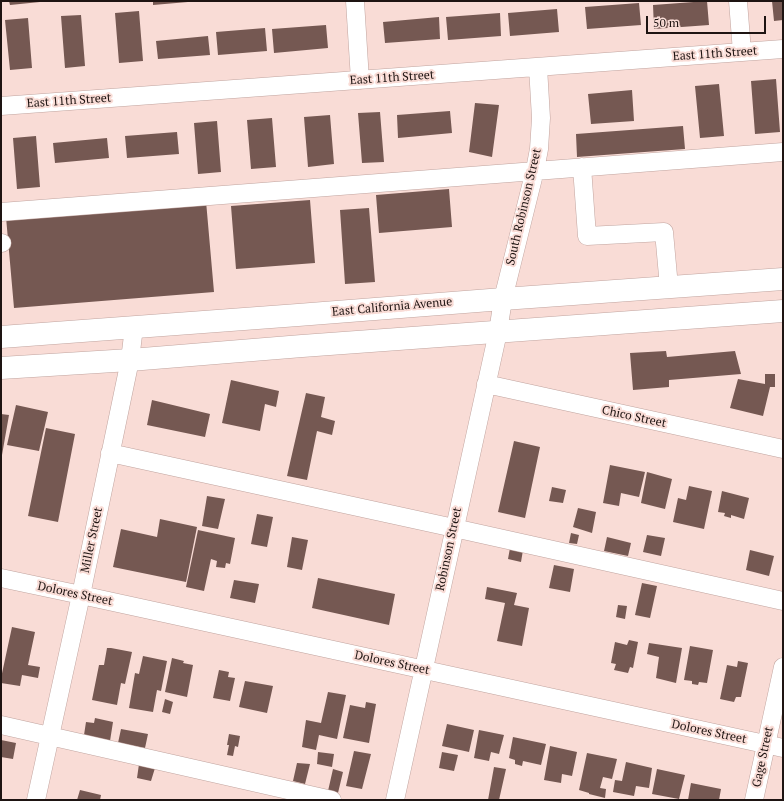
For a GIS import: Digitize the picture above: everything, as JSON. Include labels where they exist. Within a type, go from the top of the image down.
[{"type":"main road","name":"East California Avenue","points":[[1,337],[502,298],[783,279]]},
{"type":"main road","points":[[1,368],[130,360],[783,311]]},
{"type":"street","points":[[355,1],[360,80]]},
{"type":"street","points":[[738,1],[742,52]]},
{"type":"street","name":"East 11th Street","points":[[1,106],[783,49]]},
{"type":"street","name":"South Robinson Street","points":[[502,298],[539,149],[542,118],[538,67]]},
{"type":"street","points":[[1,212],[783,152]]},
{"type":"street","points":[[582,167],[587,236],[664,232],[669,287]]},
{"type":"street","name":"Robinson Street","points":[[395,800],[498,332],[502,298]]},
{"type":"street","name":"Miller Street","points":[[36,800],[130,360],[134,327]]},
{"type":"street","name":"Chico Street","points":[[486,384],[783,449]]},
{"type":"street","points":[[110,453],[783,601]]},
{"type":"street","name":"Dolores Street","points":[[1,578],[775,746]]},
{"type":"street","name":"Gage Street","points":[[754,800],[775,746],[783,667]]},
{"type":"street","points":[[1,725],[332,800]]},
{"type":"building","points":[[9,1],[40,1],[40,2],[10,5]]},
{"type":"building","points":[[153,1],[188,1],[188,2],[153,5]]},
{"type":"building","points":[[707,1],[709,25],[654,29],[653,5]]},
{"type":"building","points":[[772,1],[783,1],[783,20],[774,21]]},
{"type":"building","points":[[639,3],[641,25],[587,29],[585,7]]},
{"type":"building","points":[[557,9],[559,32],[510,36],[508,13]]},
{"type":"building","points":[[139,11],[143,61],[119,63],[115,13]]},
{"type":"building","points":[[500,13],[501,36],[448,40],[446,17]]},
{"type":"building","points":[[81,15],[85,66],[65,68],[61,16]]},
{"type":"building","points":[[439,17],[440,39],[385,43],[383,22]]},
{"type":"building","points":[[28,18],[32,68],[10,70],[5,20]]},
{"type":"building","points":[[326,25],[328,48],[274,53],[272,29]]},
{"type":"building","points":[[265,28],[267,51],[218,55],[216,32]]},
{"type":"building","points":[[208,36],[210,55],[158,59],[156,41]]},
{"type":"building","points":[[776,79],[780,132],[755,134],[751,81]]},
{"type":"building","points":[[719,84],[724,136],[700,138],[695,86]]},
{"type":"building","points":[[632,90],[634,121],[591,124],[588,94]]},
{"type":"building","points":[[475,103],[499,105],[492,157],[469,152]]},
{"type":"building","points":[[450,111],[452,133],[398,138],[397,115]]},
{"type":"building","points":[[380,112],[384,162],[362,163],[358,113]]},
{"type":"building","points":[[330,115],[334,164],[308,167],[304,117]]},
{"type":"building","points":[[272,118],[276,167],[251,169],[247,120]]},
{"type":"building","points":[[217,121],[221,172],[198,174],[194,123]]},
{"type":"building","points":[[683,126],[685,149],[577,157],[576,134]]},
{"type":"building","points":[[177,132],[179,154],[127,158],[125,136]]},
{"type":"building","points":[[36,136],[40,187],[17,189],[13,138]]},
{"type":"building","points":[[107,138],[109,158],[55,163],[53,143]]},
{"type":"building","points":[[449,189],[452,227],[379,233],[376,195]]},
{"type":"building","points":[[310,200],[315,263],[236,269],[231,206]]},
{"type":"building","points":[[206,201],[214,292],[14,308],[6,217]]},
{"type":"building","points":[[369,208],[375,282],[345,284],[340,210]]},
{"type":"building","points":[[666,351],[667,357],[735,351],[741,374],[669,380],[669,387],[633,390],[630,353]]},
{"type":"building","points":[[765,374],[775,374],[775,387],[770,387],[763,416],[730,408],[738,379],[765,384]]},
{"type":"building","points":[[231,380],[279,391],[276,407],[265,404],[260,431],[222,423]]},
{"type":"building","points":[[306,393],[325,397],[321,417],[335,421],[332,435],[317,431],[307,480],[287,476]]},
{"type":"building","points":[[152,400],[210,414],[205,437],[147,425]]},
{"type":"building","points":[[16,405],[48,412],[39,451],[7,445]]},
{"type":"building","points":[[1,414],[9,415],[2,455],[1,455]]},
{"type":"building","points":[[46,428],[75,434],[58,522],[28,516]]},
{"type":"building","points":[[514,441],[540,447],[525,518],[498,512]]},
{"type":"building","points":[[610,465],[645,472],[639,497],[621,493],[619,506],[603,503]]},
{"type":"building","points":[[647,472],[672,479],[665,509],[641,503]]},
{"type":"building","points":[[689,486],[712,491],[704,529],[673,522],[678,498],[686,500]]},
{"type":"building","points":[[552,487],[566,490],[563,503],[549,501]]},
{"type":"building","points":[[722,491],[749,498],[744,519],[731,515],[731,518],[724,516],[725,513],[718,512]]},
{"type":"building","points":[[207,496],[225,499],[218,529],[202,526]]},
{"type":"building","points":[[578,508],[596,512],[592,533],[573,527]]},
{"type":"building","points":[[257,514],[273,517],[267,547],[251,544]]},
{"type":"building","points":[[160,519],[197,527],[186,582],[113,567],[121,529],[157,537]]},
{"type":"building","points":[[198,530],[235,538],[230,564],[226,563],[225,568],[216,567],[217,561],[211,559],[204,591],[186,587]]},
{"type":"building","points":[[571,533],[579,535],[577,544],[569,543]]},
{"type":"building","points":[[647,535],[665,538],[661,556],[643,552]]},
{"type":"building","points":[[292,537],[308,540],[302,570],[287,567]]},
{"type":"building","points":[[607,537],[631,543],[628,556],[604,551]]},
{"type":"building","points":[[510,548],[523,550],[521,562],[508,559]]},
{"type":"building","points":[[750,550],[774,556],[769,576],[746,570]]},
{"type":"building","points":[[554,565],[574,569],[570,592],[549,588]]},
{"type":"building","points":[[318,578],[395,594],[389,625],[312,608]]},
{"type":"building","points":[[234,580],[259,584],[255,603],[230,598]]},
{"type":"building","points":[[642,583],[657,586],[650,618],[635,615]]},
{"type":"building","points":[[487,587],[517,593],[514,605],[529,608],[522,646],[497,641],[505,603],[485,599]]},
{"type":"building","points":[[618,605],[627,606],[625,619],[616,617]]},
{"type":"building","points":[[12,627],[35,632],[28,665],[40,667],[38,678],[22,675],[20,686],[1,683]]},
{"type":"building","points":[[629,640],[638,642],[633,668],[630,667],[628,673],[614,670],[616,664],[611,663],[615,642],[627,645]]},
{"type":"building","points":[[649,643],[682,648],[676,683],[656,678],[659,657],[647,654]]},
{"type":"building","points":[[690,646],[713,650],[707,683],[699,682],[698,685],[692,684],[692,681],[684,680]]},
{"type":"building","points":[[107,648],[132,652],[125,684],[121,683],[117,705],[92,700],[99,665],[104,665]]},
{"type":"building","points":[[143,656],[167,661],[161,691],[157,690],[153,712],[129,708],[135,673],[139,674]]},
{"type":"building","points":[[172,658],[184,661],[183,663],[193,665],[187,697],[165,692]]},
{"type":"building","points":[[738,661],[748,663],[741,697],[736,697],[734,702],[720,699],[727,665],[737,667]]},
{"type":"building","points":[[219,670],[229,672],[228,677],[235,678],[230,701],[213,698]]},
{"type":"building","points":[[245,681],[273,686],[267,713],[239,707]]},
{"type":"building","points":[[328,692],[346,695],[337,739],[319,735],[316,750],[302,747],[306,720],[321,723]]},
{"type":"building","points":[[165,699],[173,702],[170,714],[162,712]]},
{"type":"building","points":[[366,702],[376,704],[369,743],[343,738],[350,705],[365,708]]},
{"type":"building","points":[[95,718],[113,722],[110,741],[84,735],[86,722],[94,723]]},
{"type":"building","points":[[447,724],[474,730],[469,752],[442,746]]},
{"type":"building","points":[[121,729],[148,734],[145,748],[118,743]]},
{"type":"building","points":[[479,730],[504,735],[499,754],[491,752],[489,761],[474,758]]},
{"type":"building","points":[[229,734],[240,736],[238,747],[235,746],[233,756],[227,755]]},
{"type":"building","points":[[513,737],[546,744],[541,765],[523,761],[522,766],[515,764],[515,760],[509,758]]},
{"type":"building","points":[[1,740],[16,743],[13,759],[1,757]]},
{"type":"building","points":[[550,746],[577,752],[572,776],[562,774],[561,783],[544,780]]},
{"type":"building","points":[[354,751],[371,754],[362,789],[346,786]]},
{"type":"building","points":[[318,752],[334,754],[332,767],[317,764]]},
{"type":"building","points":[[442,752],[458,755],[454,771],[439,768]]},
{"type":"building","points":[[587,753],[617,759],[612,779],[603,777],[600,788],[606,789],[605,798],[579,790]]},
{"type":"building","points":[[626,762],[652,768],[649,788],[636,786],[634,796],[613,792],[615,780],[622,781]]},
{"type":"building","points":[[297,763],[310,764],[305,784],[293,781]]},
{"type":"building","points":[[139,764],[155,768],[151,781],[137,778]]},
{"type":"building","points":[[494,767],[506,769],[499,800],[488,800]]},
{"type":"building","points":[[333,769],[343,772],[338,793],[328,791]]},
{"type":"building","points":[[657,769],[685,775],[679,799],[652,794]]},
{"type":"building","points":[[691,783],[721,789],[719,800],[688,800]]},
{"type":"building","points":[[80,790],[101,795],[100,800],[77,800]]}]
